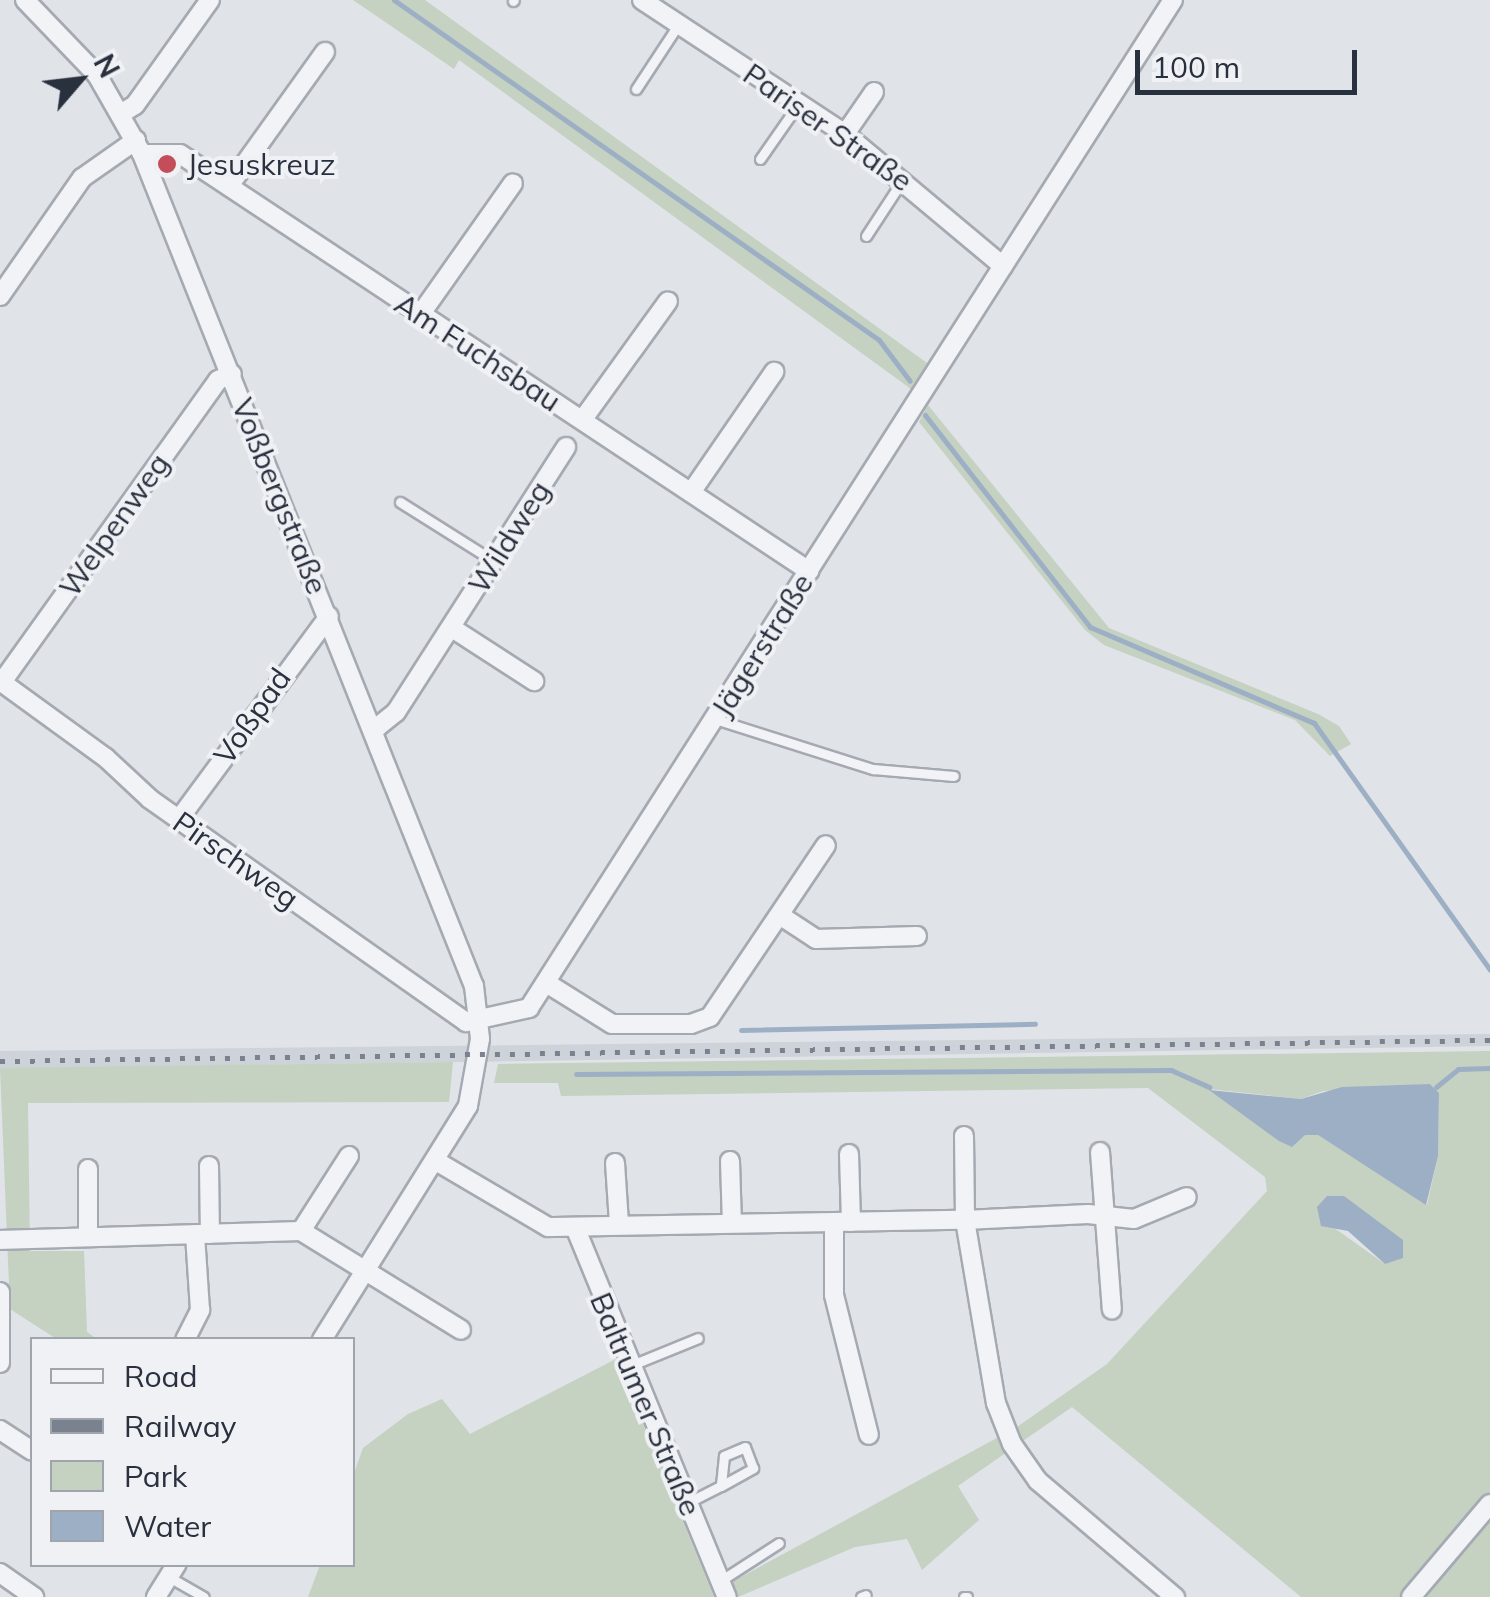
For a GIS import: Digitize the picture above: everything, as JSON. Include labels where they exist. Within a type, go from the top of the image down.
[{"type":"street","name":"Voßbergstraße","points":[[26,0],[97,75],[139,147],[458,937],[480,1022]]},
{"type":"street","points":[[122,112],[136,105],[210,0]]},
{"type":"street","name":"Pariser Straße","points":[[642,0],[845,134],[904,178],[1004,266]]},
{"type":"street","name":"Jägerstraße","points":[[480,1022],[530,1008],[548,984],[1173,0]]},
{"type":"street","points":[[229,186],[325,52]]},
{"type":"street","points":[[845,134],[874,92]]},
{"type":"street","points":[[0,296],[82,178],[139,147]]},
{"type":"street","name":"Am Fuchsbau","points":[[139,147],[180,154],[809,571]]},
{"type":"street","points":[[420,315],[513,183]]},
{"type":"street","points":[[583,419],[668,300]]},
{"type":"street","points":[[692,491],[774,372]]},
{"type":"street","name":"Welpenweg","points":[[1,682],[218,380],[232,374]]},
{"type":"street","name":"Wildweg","points":[[375,729],[396,712],[566,446]]},
{"type":"street","name":"Voßpad","points":[[179,820],[329,616]]},
{"type":"street","name":"Wildweg","points":[[452,628],[534,681]]},
{"type":"street","name":"Pirschweg","points":[[1,682],[179,820],[466,1022],[480,1022]]},
{"type":"street","points":[[548,984],[612,1024],[691,1024],[724,1004],[826,845]]},
{"type":"street","points":[[781,916],[816,940],[917,936]]},
{"type":"street","points":[[324,1337],[436,1161],[471,1096],[480,1022]]},
{"type":"street","points":[[964,1136],[965,1220],[996,1403],[1012,1444],[1038,1481],[1176,1597]]},
{"type":"street","points":[[1100,1152],[1112,1310]]},
{"type":"street","points":[[849,1154],[834,1296],[869,1435]]},
{"type":"street","points":[[301,1231],[349,1156]]},
{"type":"street","points":[[730,1160],[732,1223]]},
{"type":"street","points":[[436,1161],[531,1220],[576,1227],[1105,1216],[1134,1219],[1186,1197]]},
{"type":"street","points":[[615,1163],[619,1224]]},
{"type":"street","points":[[186,1337],[200,1310],[209,1166]]},
{"type":"street","points":[[88,1169],[88,1236]]},
{"type":"street","name":"Baltrumer Straße","points":[[576,1227],[724,1589]]},
{"type":"street","points":[[0,1240],[301,1231],[461,1330]]},
{"type":"street","points":[[0,1292],[0,1362]]},
{"type":"street","points":[[0,1430],[30,1450]]},
{"type":"street","points":[[1411,1597],[1490,1504]]},
{"type":"street","points":[[156,1597],[173,1571]]},
{"type":"street","points":[[0,1573],[34,1597]]},
{"type":"lane","points":[[636,89],[678,25]]},
{"type":"lane","points":[[760,159],[799,104]]},
{"type":"lane","points":[[866,236],[904,178]]},
{"type":"lane","points":[[400,502],[494,561]]},
{"type":"lane","points":[[715,719],[873,769],[954,776]]},
{"type":"lane","points":[[630,1366],[698,1338]]},
{"type":"lane","points":[[687,1502],[721,1486],[753,1468],[745,1447],[724,1456],[721,1486]]},
{"type":"lane","name":"Baltrumer Straße","points":[[724,1589],[779,1543]]},
{"type":"lane","points":[[173,1571],[204,1597]]},
{"type":"shaded area","points":[[1490,1034],[1490,1046],[0,1069],[0,1051]]},
{"type":"green space","points":[[353,0],[425,0],[927,363],[911,389],[459,60],[454,69]]},
{"type":"green space","points":[[928,405],[1109,628],[1318,714],[1339,726],[1351,744],[1330,756],[1295,720],[1104,645],[1085,630],[919,422]]},
{"type":"green space","points":[[1490,1051],[1490,1597],[1301,1597],[1072,1407],[958,1486],[979,1520],[922,1570],[907,1539],[855,1547],[738,1597],[730,1583],[1017,1427],[1107,1364],[1267,1191],[1265,1177],[1148,1088],[561,1096],[558,1083],[494,1083],[498,1064]],"holes":[[[1430,1084],[1439,1093],[1438,1156],[1427,1205],[1318,1135],[1264,1127],[1209,1089],[1301,1099],[1323,1091]],[[1344,1196],[1385,1264],[1330,1225]]]},
{"type":"green space","points":[[453,1062],[449,1102],[28,1103],[30,1251],[84,1251],[87,1332],[94,1337],[53,1337],[10,1309],[0,1068]]},
{"type":"green space","points":[[616,1359],[714,1597],[308,1597],[319,1567],[355,1567],[355,1470],[363,1448],[408,1414],[442,1399],[470,1434]]},
{"type":"water","points":[[1430,1084],[1439,1093],[1438,1156],[1426,1205],[1318,1135],[1305,1135],[1292,1147],[1279,1141],[1209,1090],[1301,1099],[1342,1087]]},
{"type":"water","points":[[1327,1196],[1344,1196],[1403,1240],[1403,1258],[1385,1264],[1348,1231],[1321,1226],[1317,1207]]},
{"type":"waterway","points":[[394,0],[879,340],[910,381]]},
{"type":"waterway","points":[[925,415],[1090,627],[1314,723],[1490,970]]},
{"type":"waterway","points":[[741,1030],[1035,1024]]},
{"type":"waterway","points":[[1436,1087],[1458,1069],[1490,1068]]},
{"type":"waterway","points":[[576,1074],[1171,1070],[1209,1087]]},
{"type":"railway","points":[[0,1061],[1490,1040]]},
{"type":"place","name":"Jesuskreuz","points":[[167,164]]}]
